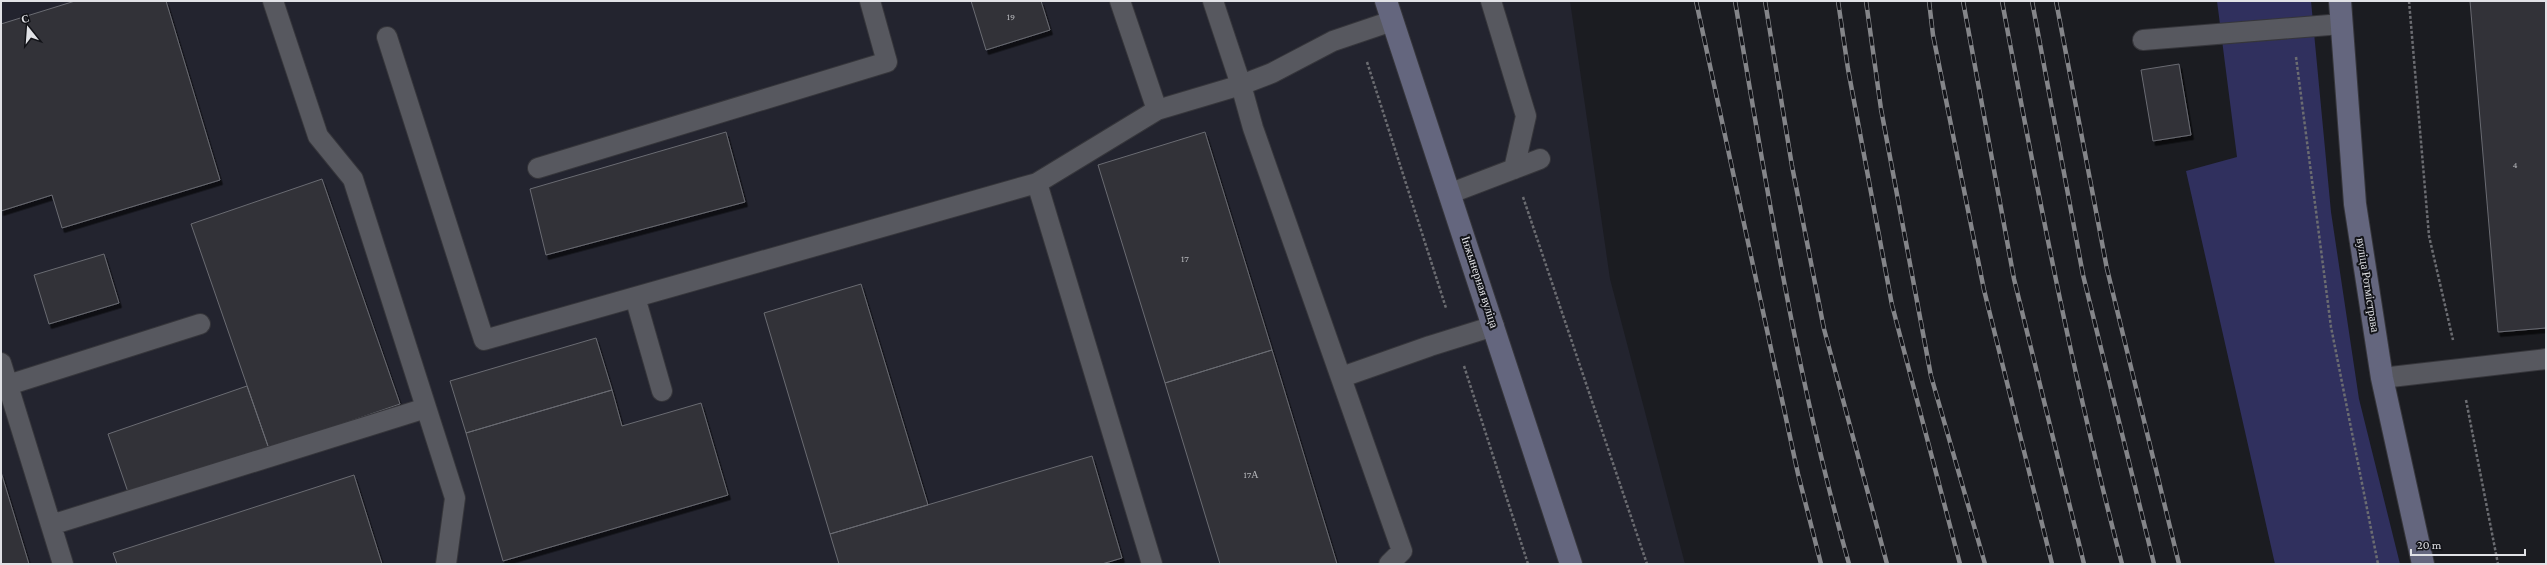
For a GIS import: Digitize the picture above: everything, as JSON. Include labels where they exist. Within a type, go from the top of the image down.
[{"type":"street","name":"вуліца Ротмістрава","points":[[2340,1],[2355,204],[2382,378],[2423,564]]},
{"type":"street","name":"Інжынерная вуліца","points":[[1389,11],[1451,193],[1571,564]]},
{"type":"lane","points":[[273,1],[318,136],[354,179],[455,498],[446,564]]},
{"type":"lane","points":[[538,168],[887,62],[870,1]]},
{"type":"lane","points":[[1120,1],[1157,110]]},
{"type":"lane","points":[[1213,1],[1241,85],[1253,128],[1342,377],[1402,551],[1389,564]]},
{"type":"lane","points":[[1491,1],[1526,116],[1514,169]]},
{"type":"lane","points":[[387,37],[484,340],[1037,183],[1157,110],[1241,85],[1272,73],[1333,41],[1357,32],[1389,11]]},
{"type":"lane","points":[[2143,40],[2342,24]]},
{"type":"lane","points":[[1451,193],[1540,160]]},
{"type":"lane","points":[[1037,183],[1152,564]]},
{"type":"lane","points":[[635,297],[662,392]]},
{"type":"lane","points":[[8,385],[200,324]]},
{"type":"lane","points":[[1342,377],[1430,346],[1494,326]]},
{"type":"lane","points":[[2382,378],[2459,367],[2546,359]]},
{"type":"lane","points":[[1,363],[63,564]]},
{"type":"lane","points":[[51,525],[426,408]]},
{"type":"path","points":[[2409,1],[2429,236],[2459,367],[2498,564]]},
{"type":"path","points":[[2293,28],[2300,97],[2331,327],[2378,564]]},
{"type":"path","points":[[1357,32],[1528,564]]},
{"type":"path","points":[[1514,169],[1647,564]]},
{"type":"shaded area","points":[[1,1],[1570,1],[1610,279],[1685,564],[1,564]]},
{"type":"shaded area","points":[[2217,1],[2311,1],[2331,212],[2359,399],[2400,564],[2275,564],[2186,171],[2237,157]]},
{"type":"building","points":[[75,1],[166,1],[220,180],[62,228],[52,195],[1,211],[1,24]]},
{"type":"building","points":[[971,1],[1041,1],[1050,30],[986,50]]},
{"type":"building","points":[[2470,1],[2546,1],[2546,328],[2498,332]]},
{"type":"building","points":[[2179,64],[2191,135],[2153,141],[2141,70]]},
{"type":"building","points":[[726,132],[745,202],[546,255],[530,189]]},
{"type":"building","points":[[1205,132],[1272,350],[1165,383],[1098,165]]},
{"type":"building","points":[[322,179],[400,404],[269,449],[191,224]]},
{"type":"building","points":[[104,254],[119,303],[49,324],[34,275]]},
{"type":"building","points":[[861,284],[928,505],[830,534],[764,313]]},
{"type":"building","points":[[596,338],[612,390],[466,433],[450,381]]},
{"type":"building","points":[[1272,350],[1337,564],[1220,564],[1165,383]]},
{"type":"building","points":[[247,386],[269,449],[130,498],[108,434]]},
{"type":"building","points":[[612,390],[622,426],[701,403],[728,495],[503,561],[466,433]]},
{"type":"building","points":[[1092,456],[1122,558],[1102,564],[839,564],[830,534]]},
{"type":"building","points":[[1,472],[29,564],[1,564]]},
{"type":"building","points":[[354,475],[382,564],[117,564],[113,553]]},
{"type":"railway","points":[[1696,1],[1798,474],[1821,564]]},
{"type":"railway","points":[[1735,1],[1784,284],[1830,495],[1849,564]]},
{"type":"railway","points":[[1765,1],[1792,166],[1824,329],[1887,564]]},
{"type":"railway","points":[[1838,1],[1848,69],[1892,305],[1960,564]]},
{"type":"railway","points":[[1866,1],[1881,109],[1931,376],[1985,564]]},
{"type":"railway","points":[[1929,1],[1933,35],[1984,290],[2052,564]]},
{"type":"railway","points":[[1963,1],[2014,279],[2084,564]]},
{"type":"railway","points":[[2002,1],[2057,284],[2104,494],[2122,564]]},
{"type":"railway","points":[[2032,1],[2083,275],[2154,564]]},
{"type":"railway","points":[[2056,1],[2107,269],[2179,564]]}]
